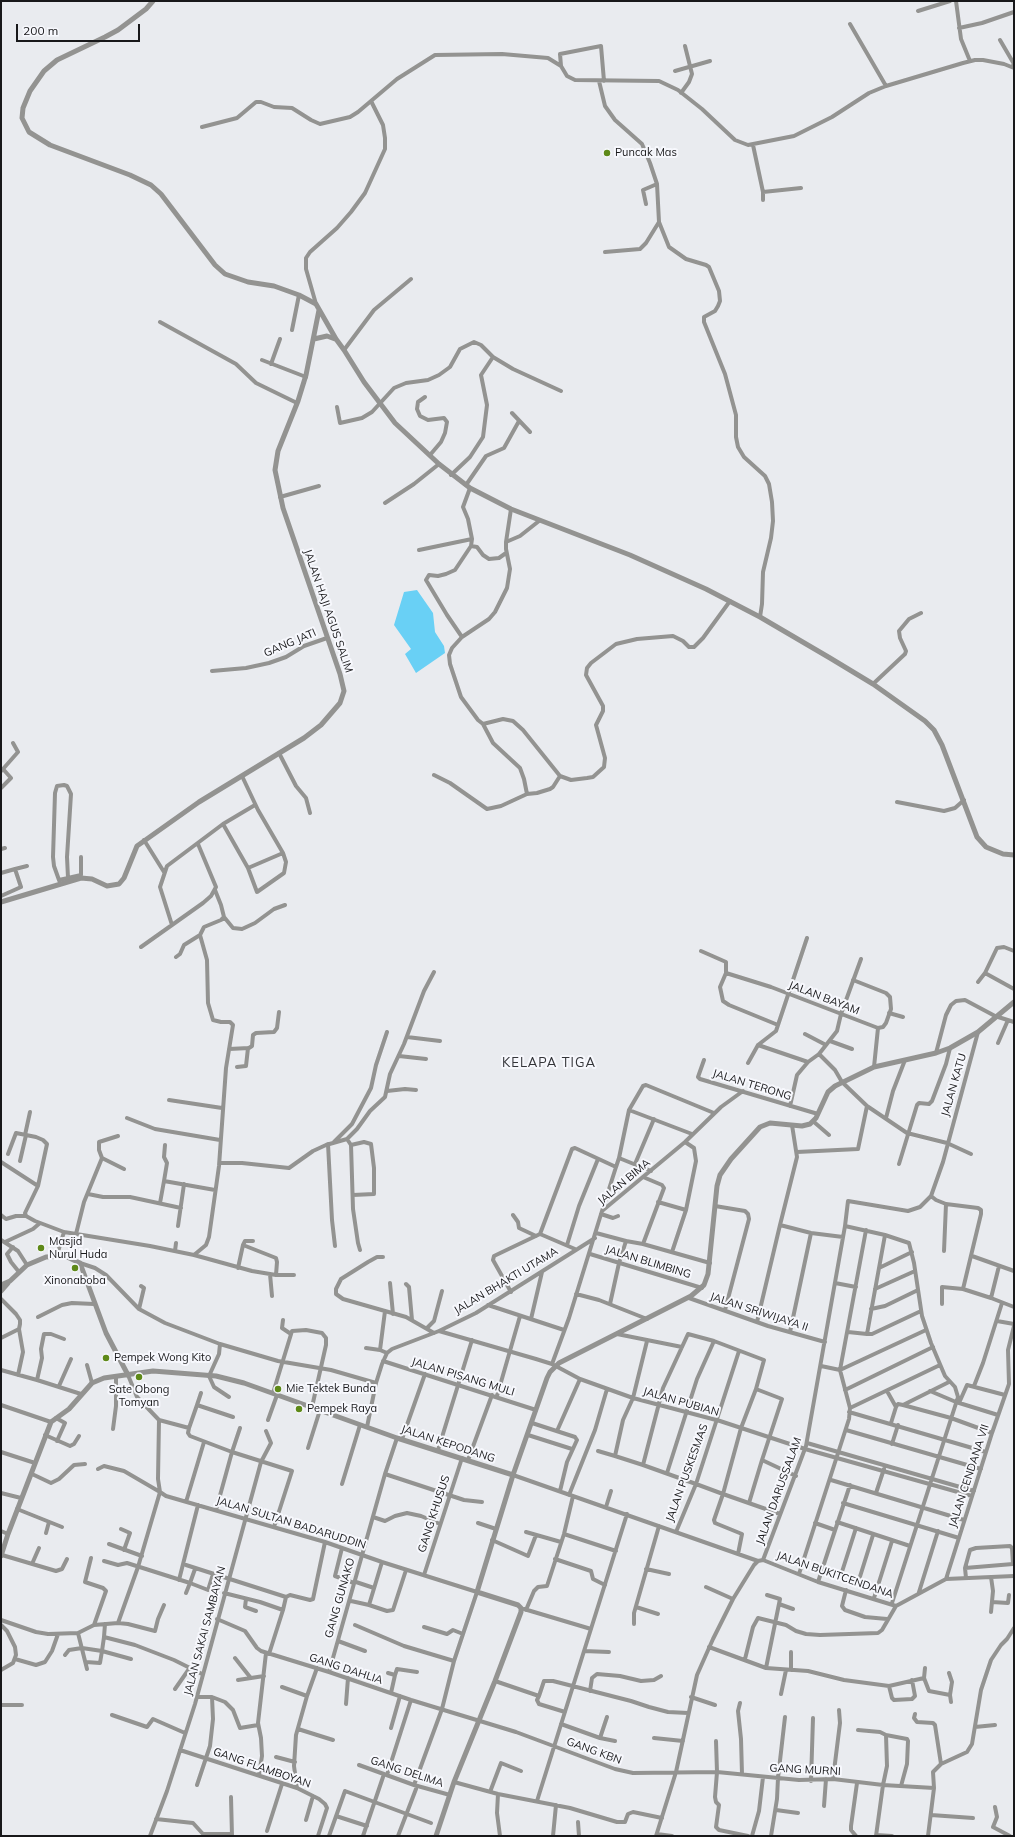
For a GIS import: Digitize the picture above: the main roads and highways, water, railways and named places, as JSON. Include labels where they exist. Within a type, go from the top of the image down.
[{"type":"water","points":[[417,590],[433,613],[435,632],[444,646],[445,653],[416,673],[405,654],[411,649],[394,625],[404,592]]},
{"type":"place","name":"Puncak Mas","points":[[607,153]]},
{"type":"place","name":"Masjid Nurul Huda","points":[[41,1248]]},
{"type":"place","name":"Xinonaboba","points":[[75,1268]]},
{"type":"place","name":"Pempek Wong Kito","points":[[106,1358]]},
{"type":"place","name":"Sate Obong Tomyan","points":[[139,1377]]},
{"type":"place","name":"Mie Tektek Bunda","points":[[278,1389]]},
{"type":"place","name":"Pempek Raya","points":[[299,1409]]},
{"type":"district","name":"KELAPA TIGA","points":[[549,1063]]}]
